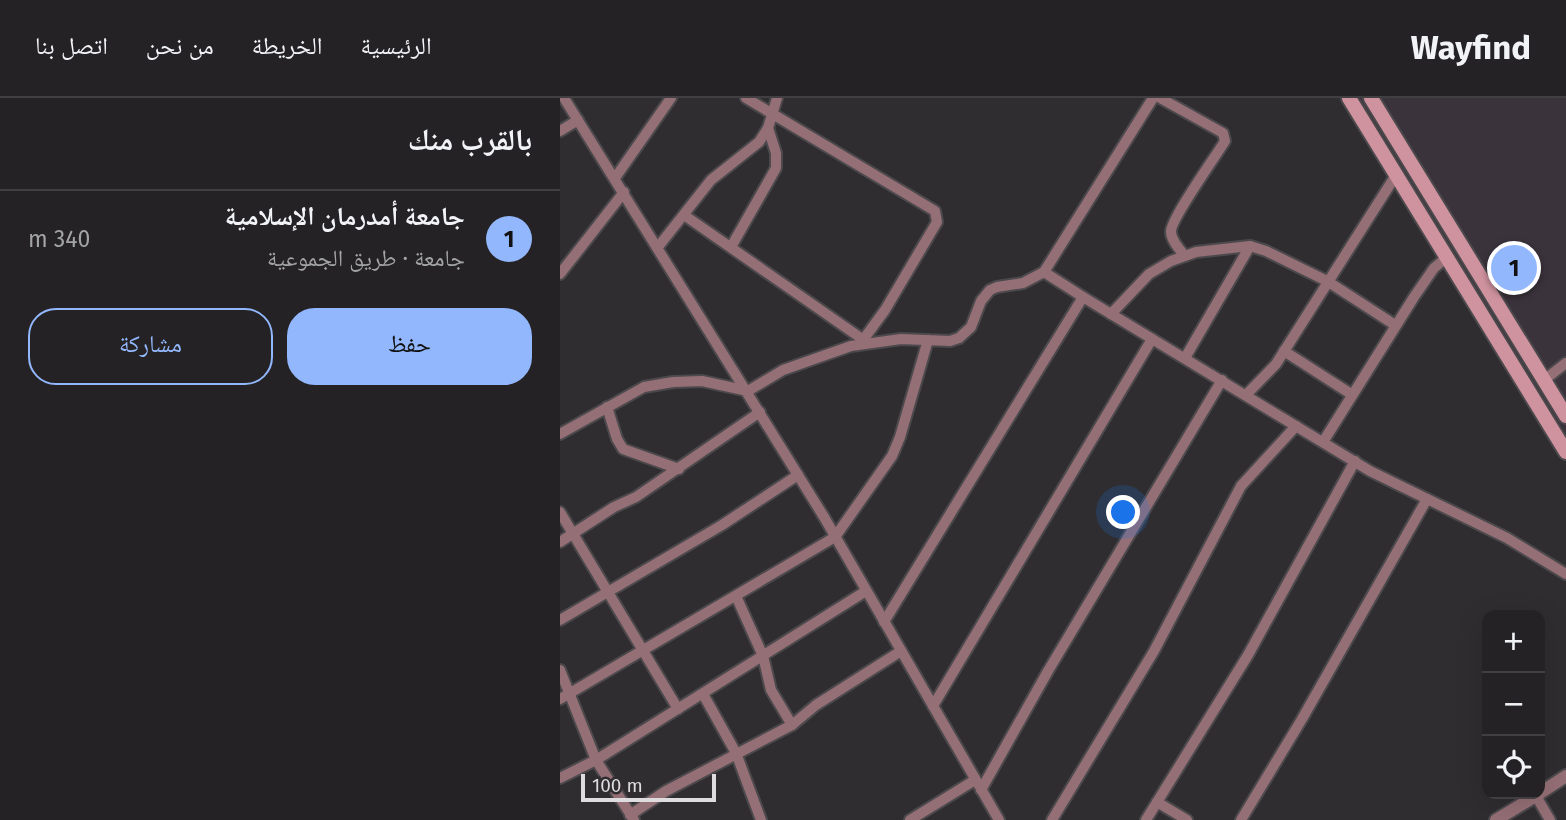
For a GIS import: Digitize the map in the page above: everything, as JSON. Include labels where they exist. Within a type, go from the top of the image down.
[{"type":"main road","points":[[1371,98],[1566,416]]},
{"type":"main road","points":[[1352,104],[1566,452]]},
{"type":"main road","points":[[1457,276],[1474,267]]},
{"type":"street","points":[[615,178],[671,98]]},
{"type":"street","points":[[746,98],[935,211],[938,216],[937,222],[866,342]]},
{"type":"street","points":[[658,247],[711,180],[759,142],[768,128],[777,98]]},
{"type":"street","points":[[560,434],[644,387],[702,381],[748,391],[783,370],[866,342],[901,339],[950,341],[959,338],[971,327],[981,301],[990,290],[1023,282],[1044,272],[1153,98]]},
{"type":"street","points":[[1160,98],[1223,133],[1225,137],[1198,186],[1173,222],[1172,236],[1185,256]]},
{"type":"street","points":[[570,101],[578,120],[748,391],[999,820]]},
{"type":"street","points":[[560,131],[578,120]]},
{"type":"street","points":[[731,247],[776,168],[776,153],[768,128]]},
{"type":"street","points":[[1246,395],[1276,364],[1396,175]]},
{"type":"street","points":[[560,274],[624,192]]},
{"type":"street","points":[[684,215],[866,342]]},
{"type":"street","points":[[1185,358],[1250,246]]},
{"type":"street","points":[[1111,314],[1149,274],[1185,256],[1196,252],[1250,246],[1327,281],[1395,326]]},
{"type":"street","points":[[1323,442],[1395,326],[1434,268],[1446,258]]},
{"type":"street","points":[[1044,272],[1355,461],[1507,538],[1566,574]]},
{"type":"street","points":[[884,622],[1083,298]]},
{"type":"street","points":[[933,706],[1153,339]]},
{"type":"street","points":[[560,699],[644,652],[835,537],[892,456],[928,340]]},
{"type":"street","points":[[1284,351],[1351,394]]},
{"type":"street","points":[[1543,381],[1566,363]]},
{"type":"street","points":[[910,820],[978,785],[1222,380]]},
{"type":"street","points":[[607,407],[623,449],[679,469]]},
{"type":"street","points":[[560,542],[679,469],[760,412]]},
{"type":"street","points":[[1052,820],[1154,651],[1241,486],[1296,426]]},
{"type":"street","points":[[1146,820],[1248,655],[1355,461]]},
{"type":"street","points":[[560,620],[722,525],[798,475]]},
{"type":"street","points":[[1241,820],[1427,499]]},
{"type":"street","points":[[560,512],[678,709]]},
{"type":"street","points":[[560,778],[596,760],[866,591]]},
{"type":"street","points":[[736,596],[762,656],[771,691],[792,725]]},
{"type":"street","points":[[560,670],[596,760],[632,818],[666,791],[792,725],[816,705],[901,651]]},
{"type":"street","points":[[703,694],[736,753],[761,820]]},
{"type":"street","points":[[1545,790],[1566,776]]},
{"type":"street","points":[[1496,820],[1530,799]]},
{"type":"street","points":[[1540,799],[1550,820]]},
{"type":"street","points":[[1157,802],[1187,820]]},
{"type":"shaded area","points":[[1358,98],[1566,98],[1566,438]]},
{"type":"place","name":"جامعة أمدرمان الإسلامية","points":[[1514,268]]}]
